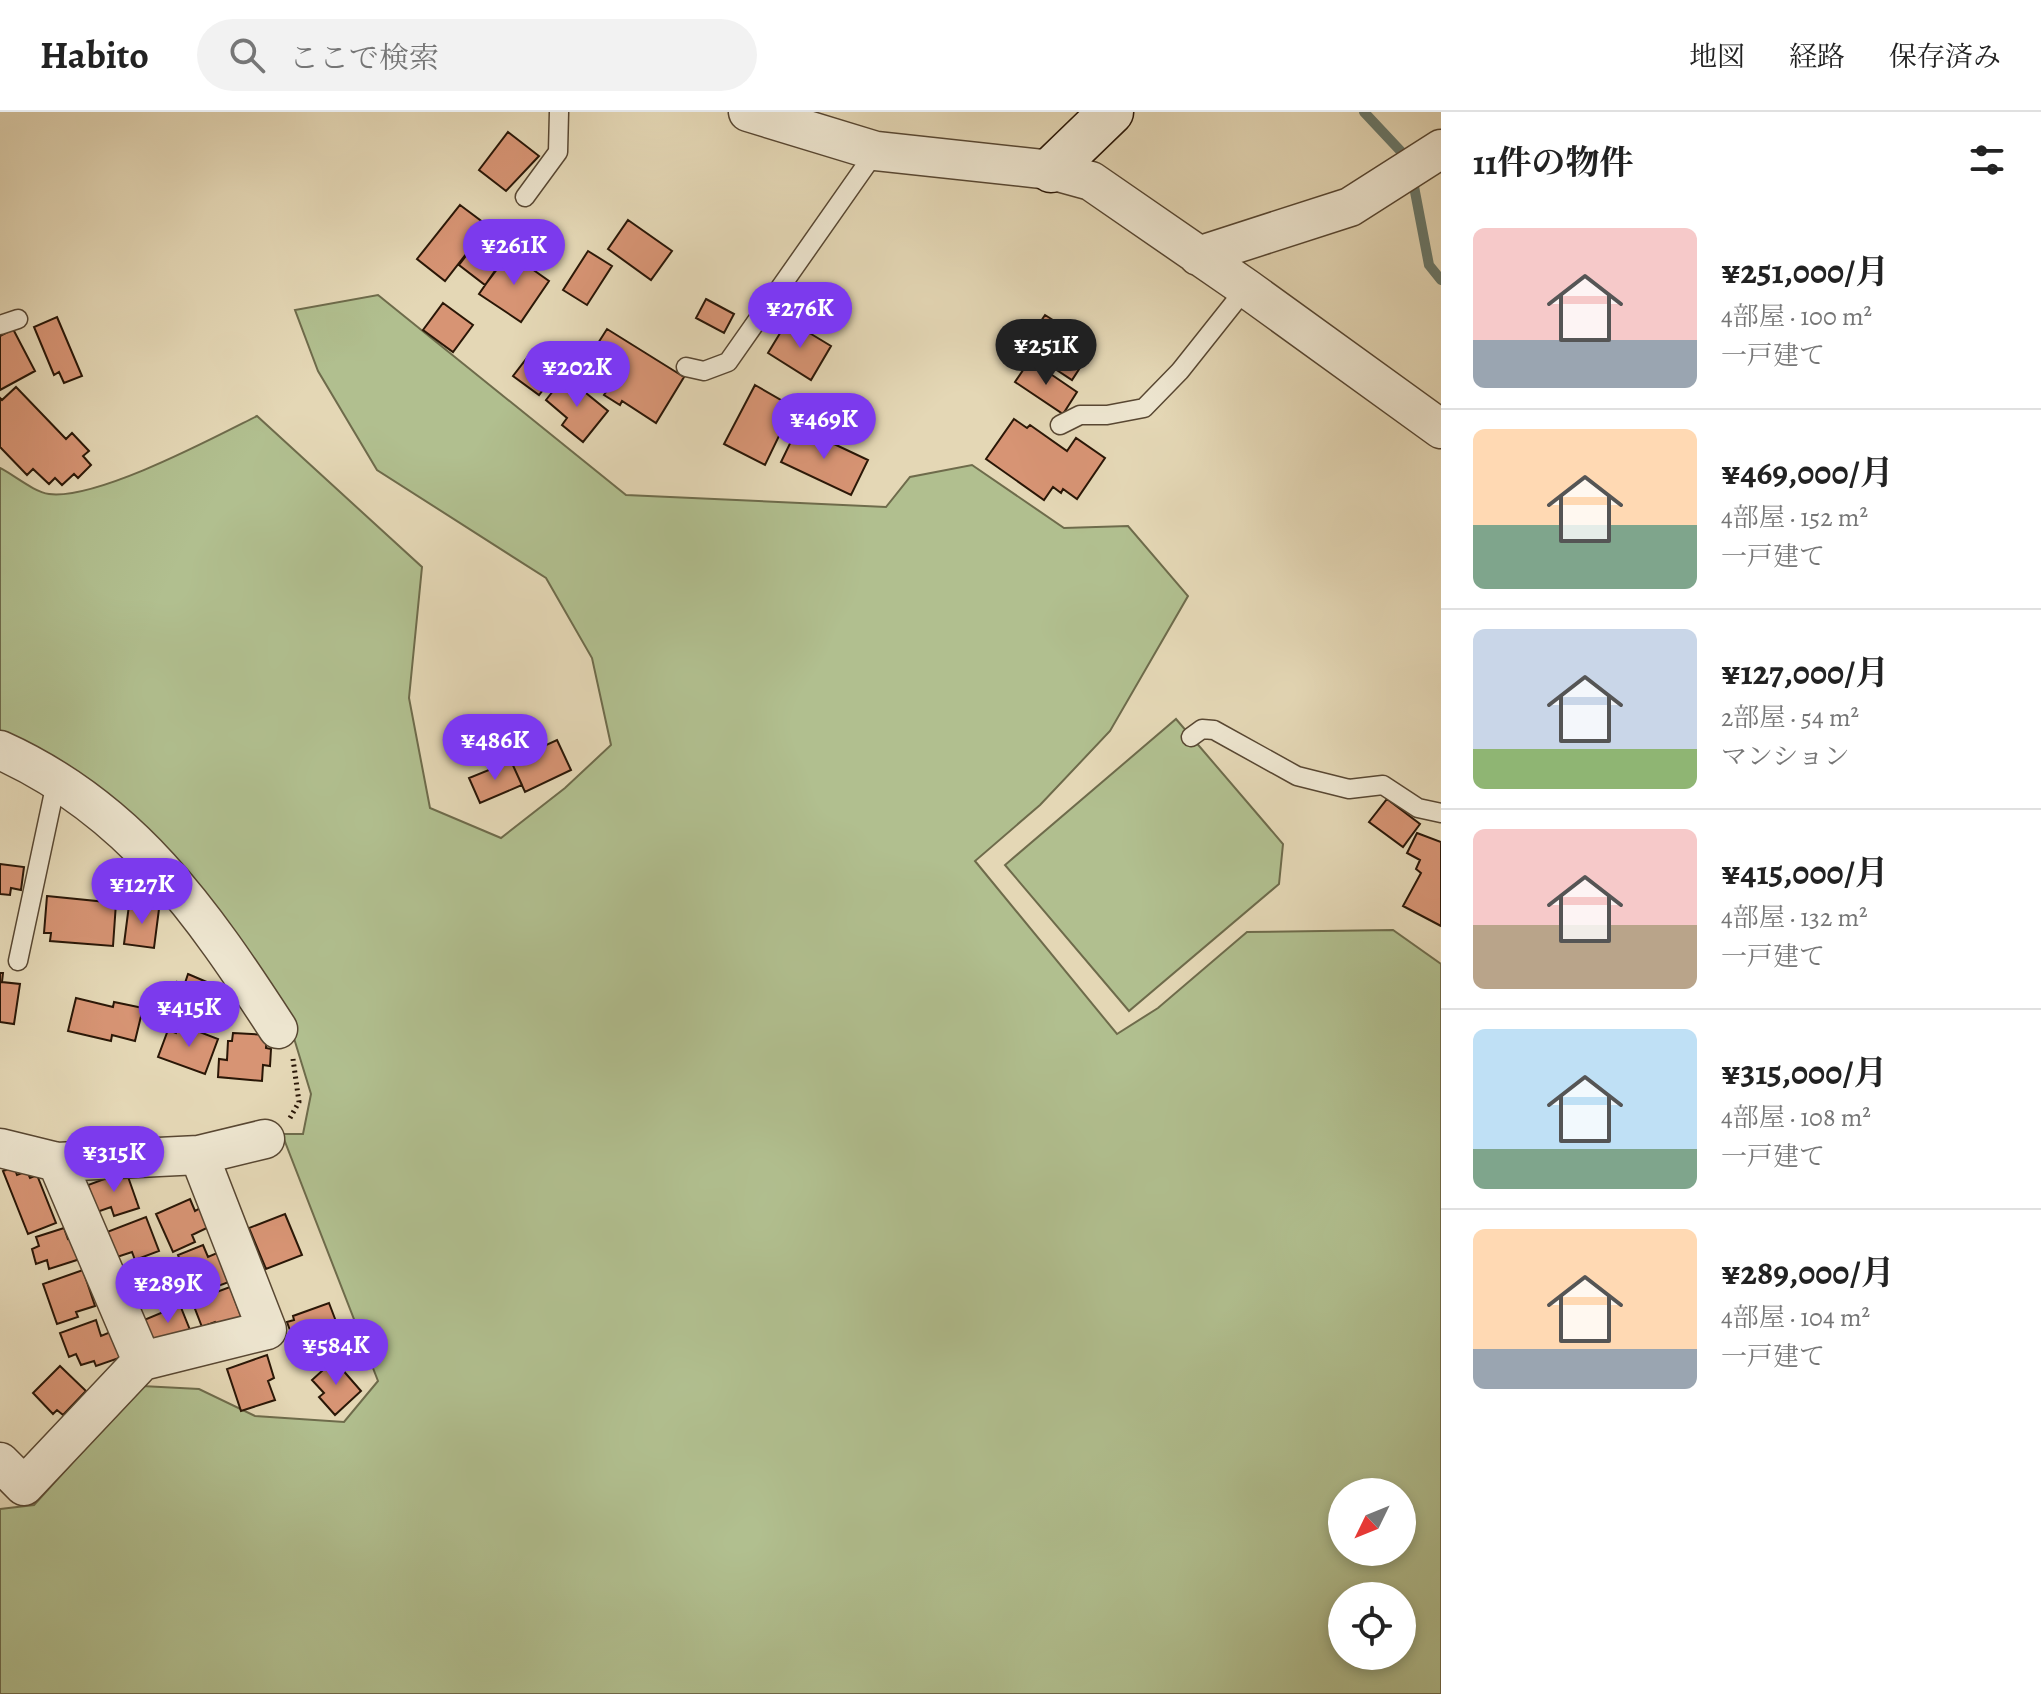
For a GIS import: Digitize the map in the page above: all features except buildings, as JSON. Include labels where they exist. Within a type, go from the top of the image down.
[{"type":"street","points":[[748,112],[876,151],[1051,170],[1091,181],[1441,429]]},
{"type":"street","points":[[1051,170],[1111,112]]},
{"type":"street","points":[[1198,256],[1350,207],[1441,149]]},
{"type":"street","points":[[0,750],[57,778],[111,819],[162,866],[218,937],[278,1029]]},
{"type":"street","points":[[0,1148],[57,1162],[199,1155],[265,1139]]},
{"type":"street","points":[[0,1462],[24,1486],[142,1361],[267,1330],[199,1155]]},
{"type":"street","points":[[57,1162],[142,1361]]},
{"type":"lane","points":[[525,197],[558,152],[559,112]]},
{"type":"lane","points":[[686,367],[704,371],[728,362],[876,151]]},
{"type":"lane","points":[[1060,425],[1080,415],[1107,415],[1144,408],[1180,371],[1246,288]]},
{"type":"lane","points":[[1191,737],[1202,729],[1214,730],[1297,776],[1349,789],[1383,785],[1418,808],[1441,813]]},
{"type":"lane","points":[[18,961],[57,778]]},
{"type":"path","points":[[265,1139],[288,1123],[299,1102],[292,1053],[278,1029]]},
{"type":"green space","points":[[378,295],[626,495],[886,507],[910,477],[972,465],[1064,528],[1128,526],[1188,596],[1110,731],[1040,805],[975,861],[1117,1034],[1158,1008],[1247,932],[1393,930],[1441,964],[1441,1694],[0,1694],[0,1509],[34,1505],[142,1386],[199,1389],[255,1416],[344,1422],[378,1381],[282,1134],[303,1134],[311,1094],[293,1035],[277,1002],[0,740],[0,468],[43,493],[70,493],[154,466],[257,416],[422,567],[409,698],[430,808],[501,838],[565,788],[611,745],[592,658],[546,578],[377,470],[318,371],[295,310]]},
{"type":"green space","points":[[1176,719],[1283,844],[1279,884],[1129,1011],[1005,865]]},
{"type":"waterway","points":[[1364,112],[1409,160]]},
{"type":"waterway","points":[[1412,176],[1429,265],[1441,280]]}]
